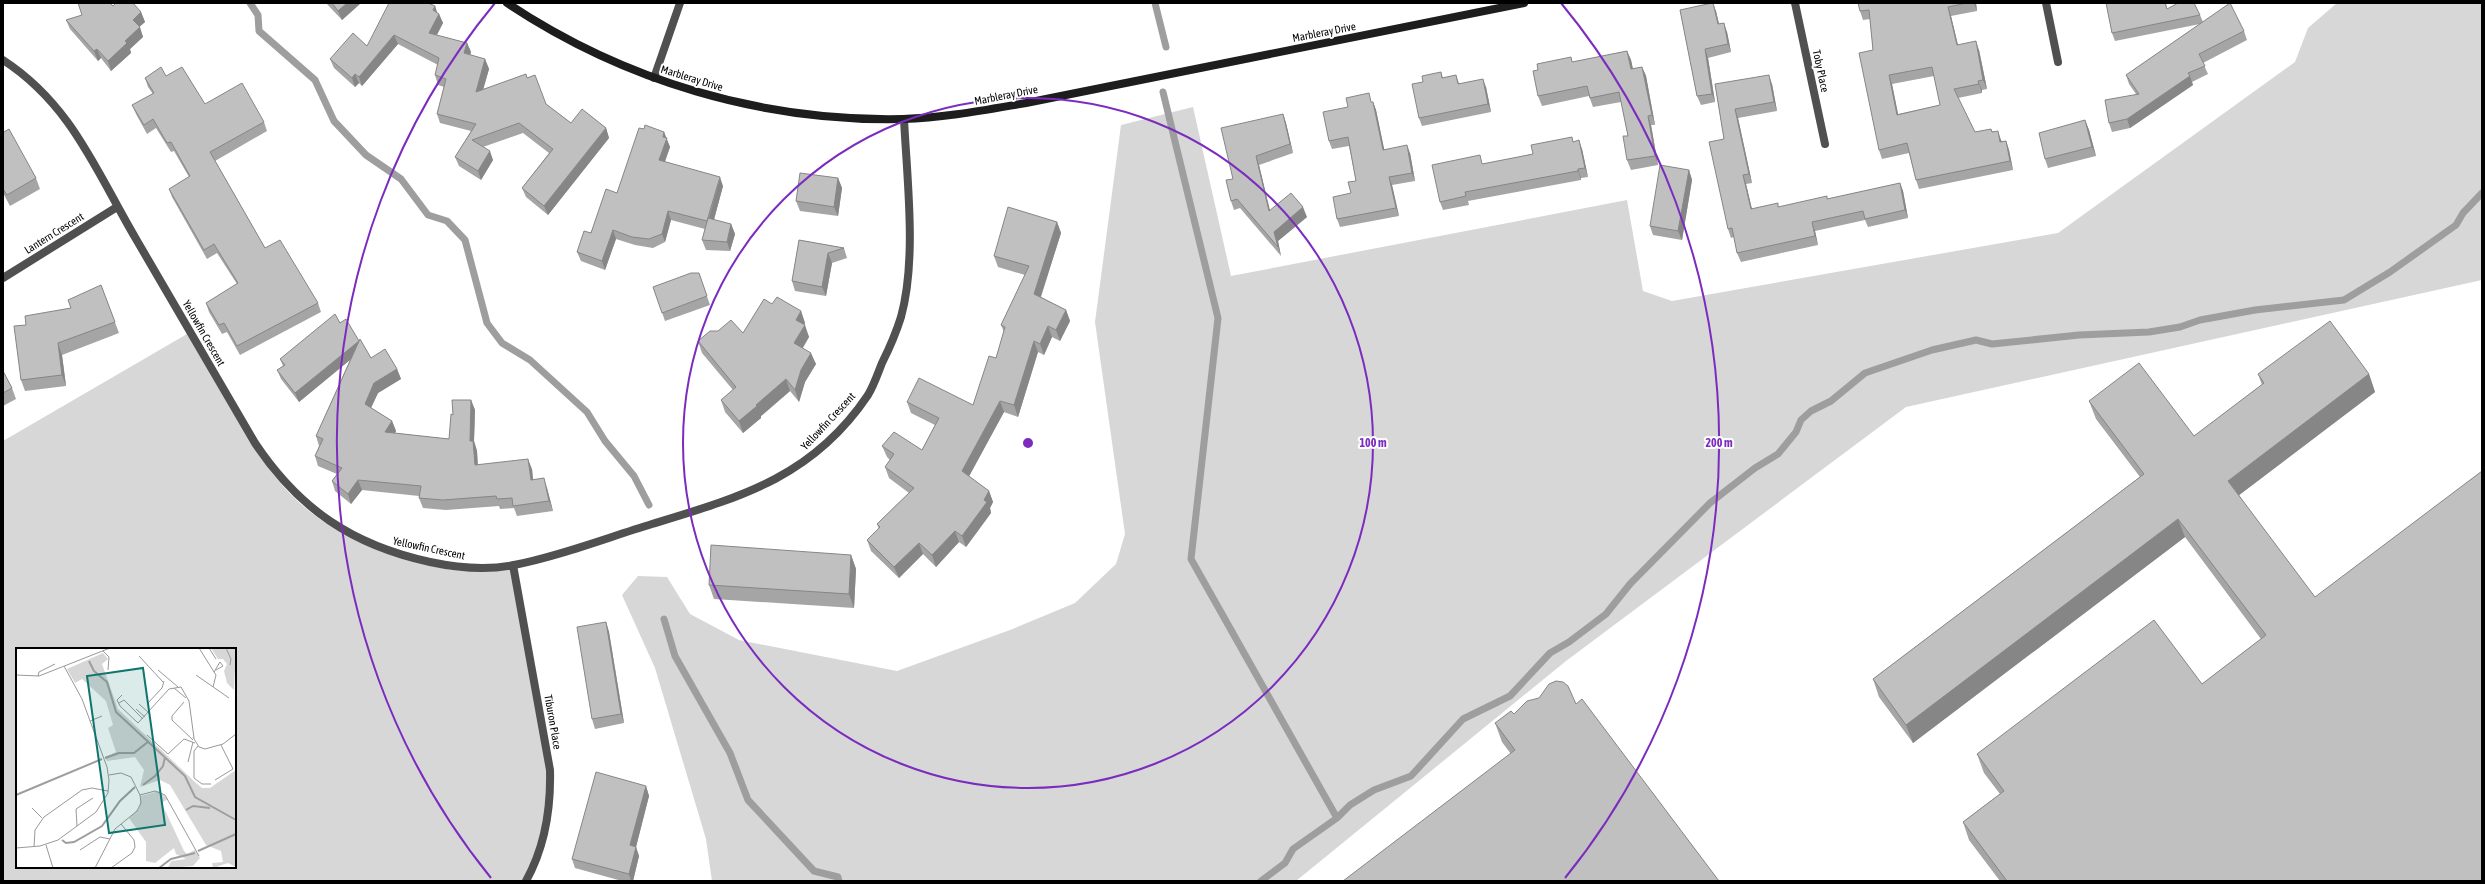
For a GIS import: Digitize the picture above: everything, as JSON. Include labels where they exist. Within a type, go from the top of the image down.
[{"type":"street","name":"Marbleray Drive","points":[[507,3],[558,35],[617,63],[704,96],[776,110],[818,116],[904,119],[973,112],[1011,105],[1524,3]]},
{"type":"street","points":[[654,78],[680,3]]},
{"type":"street","name":"Toby Place","points":[[1795,3],[1825,144]]},
{"type":"street","points":[[2046,3],[2058,62]]},
{"type":"street","name":"Yellowfin Crescent","points":[[3,60],[22,72],[45,92],[67,120],[86,148],[117,207],[255,443],[274,471],[298,497],[329,521],[351,535],[388,551],[452,566],[479,569],[513,565],[722,503],[761,488],[803,462],[843,425],[868,394],[901,317],[907,282],[909,246],[904,119]]},
{"type":"street","name":"Lantern Crescent","points":[[3,278],[117,207]]},
{"type":"street","name":"Tiburon Place","points":[[513,565],[550,770],[551,797],[546,828],[537,861],[526,881]]},
{"type":"shaded area","points":[[2337,3],[2482,3],[2482,280],[1906,407],[1566,661],[1296,881],[712,881],[706,839],[655,668],[622,595],[638,576],[667,577],[690,614],[739,640],[897,671],[1010,630],[1075,603],[1116,564],[1125,534],[1095,322],[1121,125],[1193,107],[1231,276],[1627,200],[1643,291],[1672,301],[2058,233],[2295,62],[2308,28]]},
{"type":"shaded area","points":[[187,334],[239,423],[273,474],[290,494],[309,511],[330,526],[353,539],[402,559],[460,571],[482,571],[511,568],[548,772],[547,800],[543,828],[535,856],[523,881],[3,881],[3,441]]},
{"type":"building","points":[[78,3],[110,3],[113,6],[116,3],[133,3],[141,12],[133,20],[140,27],[125,41],[127,43],[108,61],[97,49],[94,51],[66,20],[82,15]]},
{"type":"building","points":[[332,3],[347,3],[338,11]]},
{"type":"building","points":[[389,3],[428,3],[435,6],[433,10],[439,14],[429,33],[467,43],[464,53],[485,59],[476,92],[526,74],[527,78],[535,75],[546,104],[571,123],[582,109],[606,128],[544,206],[522,188],[553,149],[519,123],[472,140],[490,151],[478,171],[455,157],[476,124],[437,114],[446,79],[435,75],[439,58],[394,35],[359,77],[355,74],[352,78],[330,59],[353,33],[367,46]]},
{"type":"building","points":[[1713,3],[1718,24],[1724,23],[1728,44],[1705,49],[1712,94],[1697,96],[1680,10]]},
{"type":"building","points":[[1858,3],[1967,3],[1948,7],[1957,45],[1976,41],[1983,80],[1978,81],[1979,84],[1954,89],[1975,132],[1991,129],[1992,132],[1998,131],[2000,142],[2006,141],[2010,161],[1916,180],[1907,143],[1879,150],[1859,53],[1873,50],[1869,10],[1860,11]],"holes":[[[1932,67],[1940,105],[1897,115],[1889,75]]]},
{"type":"building","points":[[2106,3],[2165,3],[2167,9],[2178,3],[2194,3],[2200,15],[2112,33]]},
{"type":"building","points":[[2230,3],[2244,31],[2199,54],[2205,66],[2188,73],[2190,76],[2127,119],[2109,123],[2105,100],[2139,94],[2126,75]]},
{"type":"building","points":[[1627,51],[1631,69],[1642,67],[1652,115],[1648,116],[1655,156],[1627,160],[1623,136],[1628,136],[1619,92],[1590,98],[1587,86],[1538,96],[1533,71],[1538,70],[1537,64],[1571,57],[1572,62]]},
{"type":"building","points":[[161,67],[166,76],[182,67],[205,104],[242,83],[264,122],[210,152],[265,248],[280,240],[318,303],[237,346],[224,323],[219,325],[206,303],[238,283],[214,244],[204,250],[169,189],[190,176],[171,142],[167,143],[153,119],[144,125],[132,105],[154,93],[145,78]]},
{"type":"building","points":[[1441,72],[1442,78],[1456,75],[1458,84],[1483,79],[1488,104],[1419,118],[1412,84],[1423,82],[1422,76]]},
{"type":"building","points":[[1769,75],[1774,102],[1735,109],[1749,174],[1743,175],[1751,209],[1778,203],[1778,207],[1827,196],[1827,199],[1900,183],[1905,210],[1865,219],[1863,211],[1812,222],[1815,236],[1737,253],[1732,228],[1728,229],[1709,142],[1724,139],[1715,84]]},
{"type":"building","points":[[1369,93],[1371,102],[1373,102],[1383,150],[1407,145],[1412,173],[1389,177],[1396,208],[1337,219],[1333,197],[1351,193],[1348,182],[1356,181],[1348,137],[1329,141],[1323,112],[1348,107],[1346,98]]},
{"type":"building","points":[[1283,114],[1290,144],[1256,156],[1269,211],[1291,193],[1303,207],[1274,232],[1278,247],[1237,199],[1231,201],[1226,180],[1233,179],[1221,128]]},
{"type":"building","points":[[2085,120],[2092,147],[2045,159],[2039,133]]},
{"type":"building","points":[[645,125],[664,132],[663,137],[667,138],[659,160],[720,177],[707,221],[668,211],[662,234],[649,239],[632,237],[613,230],[602,261],[577,252],[584,231],[591,233],[606,189],[617,193],[639,128],[644,129]]},
{"type":"building","points":[[9,129],[36,178],[7,195],[3,189],[3,131],[4,132]]},
{"type":"building","points":[[1572,137],[1573,142],[1579,140],[1585,168],[1578,169],[1578,171],[1465,192],[1466,196],[1440,202],[1432,165],[1480,155],[1482,164],[1533,154],[1531,145]]},
{"type":"building","points":[[1660,165],[1689,170],[1678,231],[1650,226]]},
{"type":"building","points":[[800,173],[838,178],[834,207],[796,201]]},
{"type":"building","points":[[1008,207],[1057,222],[1034,294],[1066,310],[1056,330],[1048,326],[1040,344],[1034,341],[1014,405],[1000,401],[962,471],[989,491],[984,500],[987,502],[962,536],[955,531],[932,555],[919,543],[894,567],[867,540],[880,527],[877,524],[914,488],[885,467],[894,454],[882,446],[894,432],[922,450],[939,418],[907,402],[919,378],[973,405],[989,356],[996,358],[1005,327],[1001,325],[1029,266],[994,256]]},
{"type":"building","points":[[708,218],[731,224],[727,242],[702,240]]},
{"type":"building","points":[[799,240],[844,248],[828,253],[822,287],[792,281]]},
{"type":"building","points":[[691,273],[699,273],[707,296],[662,313],[653,287]]},
{"type":"building","points":[[101,285],[115,322],[58,343],[62,375],[21,380],[14,326],[26,325],[25,316],[71,308],[68,300]]},
{"type":"building","points":[[777,297],[801,311],[796,320],[805,325],[794,343],[811,353],[801,370],[795,390],[786,379],[739,421],[721,400],[736,387],[698,341],[710,331],[718,331],[731,320],[743,333],[764,299],[772,304]]},
{"type":"building","points":[[335,314],[340,323],[346,319],[359,341],[295,393],[277,370],[285,365],[280,359]]},
{"type":"building","points":[[2330,321],[2369,374],[2228,481],[2315,597],[2482,471],[2482,881],[2007,881],[1963,822],[2004,791],[1977,754],[2154,620],[2202,684],[2266,635],[2178,519],[1906,725],[1873,679],[2144,474],[2089,401],[2139,363],[2194,436],[2264,383],[2258,374]]},
{"type":"building","points":[[360,339],[371,358],[385,349],[397,369],[374,383],[365,404],[392,421],[385,432],[449,439],[451,414],[453,415],[452,400],[471,400],[470,441],[473,441],[475,465],[528,459],[531,480],[544,478],[549,501],[513,506],[512,498],[497,499],[496,496],[443,500],[419,498],[421,486],[358,480],[348,494],[332,481],[342,468],[315,456],[323,439],[316,436]]},
{"type":"building","points":[[3,371],[12,388],[3,393]]},
{"type":"building","points":[[711,545],[851,555],[849,594],[709,585]]},
{"type":"building","points":[[606,622],[621,714],[592,719],[577,627]]},
{"type":"building","points":[[1556,681],[1563,682],[1568,686],[1576,704],[1582,699],[1719,881],[1343,881],[1515,750],[1495,723],[1511,711],[1514,714],[1527,701],[1539,698],[1549,684]]},
{"type":"building","points":[[596,772],[646,786],[630,845],[636,847],[629,874],[572,859]]},
{"type":"waterway","points":[[250,3],[258,15],[259,31],[315,80],[334,121],[366,155],[401,179],[428,215],[447,221],[465,240],[487,323],[502,343],[530,360],[587,412],[605,441],[634,476],[649,505]]},
{"type":"waterway","points":[[1155,3],[1166,47]]},
{"type":"waterway","points":[[1163,92],[1218,318],[1191,559],[1337,818]]},
{"type":"waterway","points":[[1261,881],[1285,863],[1293,849],[1337,818],[1350,805],[1374,790],[1411,776],[1463,719],[1510,696],[1550,653],[1569,642],[1606,614],[1630,584],[1710,503],[1755,468],[1778,454],[1796,432],[1801,420],[1811,411],[1831,401],[1865,373],[1932,350],[1976,340],[1992,344],[2079,335],[2149,332],[2180,327],[2200,320],[2255,310],[2344,300],[2390,272],[2456,225],[2463,213],[2482,193]]},
{"type":"waterway","points":[[664,619],[675,656],[730,753],[748,800],[814,871],[838,877],[839,881]]}]
